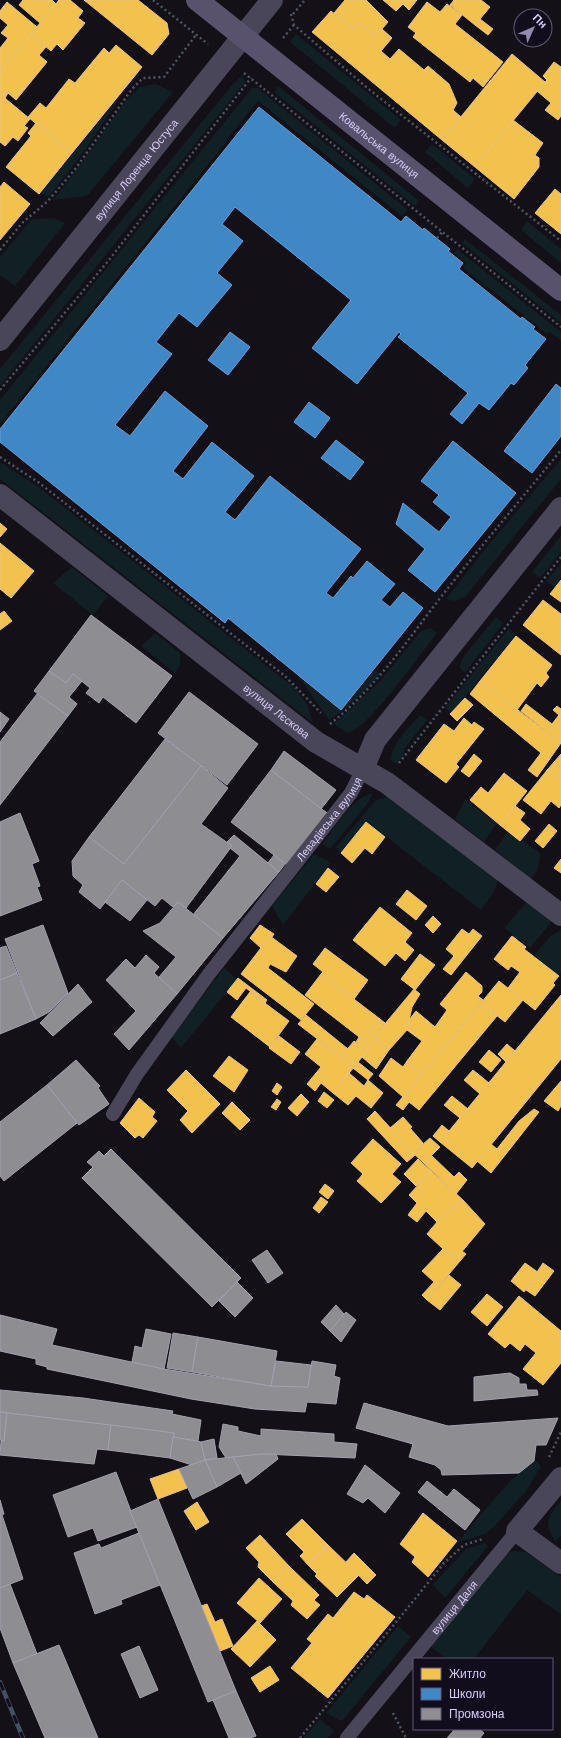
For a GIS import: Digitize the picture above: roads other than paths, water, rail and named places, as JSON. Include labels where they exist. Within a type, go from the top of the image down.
[{"type":"street","name":"Ковальська вулиця","points":[[197,0],[561,290]]},
{"type":"street","name":"вулиця Лоренца Юстуса","points":[[0,340],[242,36],[280,5]]},
{"type":"street","name":"вулиця Лєскова","points":[[0,495],[316,742],[387,783],[561,915]]},
{"type":"street","name":"Левадівська вулиця","points":[[362,769],[375,740],[561,508]]},
{"type":"street","name":"вулиця Даля","points":[[517,1531],[561,1478]]},
{"type":"street","points":[[517,1531],[561,1563]]},
{"type":"lane","name":"Левадівська вулиця","points":[[113,1114],[137,1074],[210,974],[351,793],[362,769]]},
{"type":"lane","name":"вулиця Даля","points":[[413,1658],[517,1531]]},
{"type":"lane","name":"вулиця Даля","points":[[347,1738],[413,1658]]},
{"type":"railway","points":[[0,1682],[23,1738]]}]
